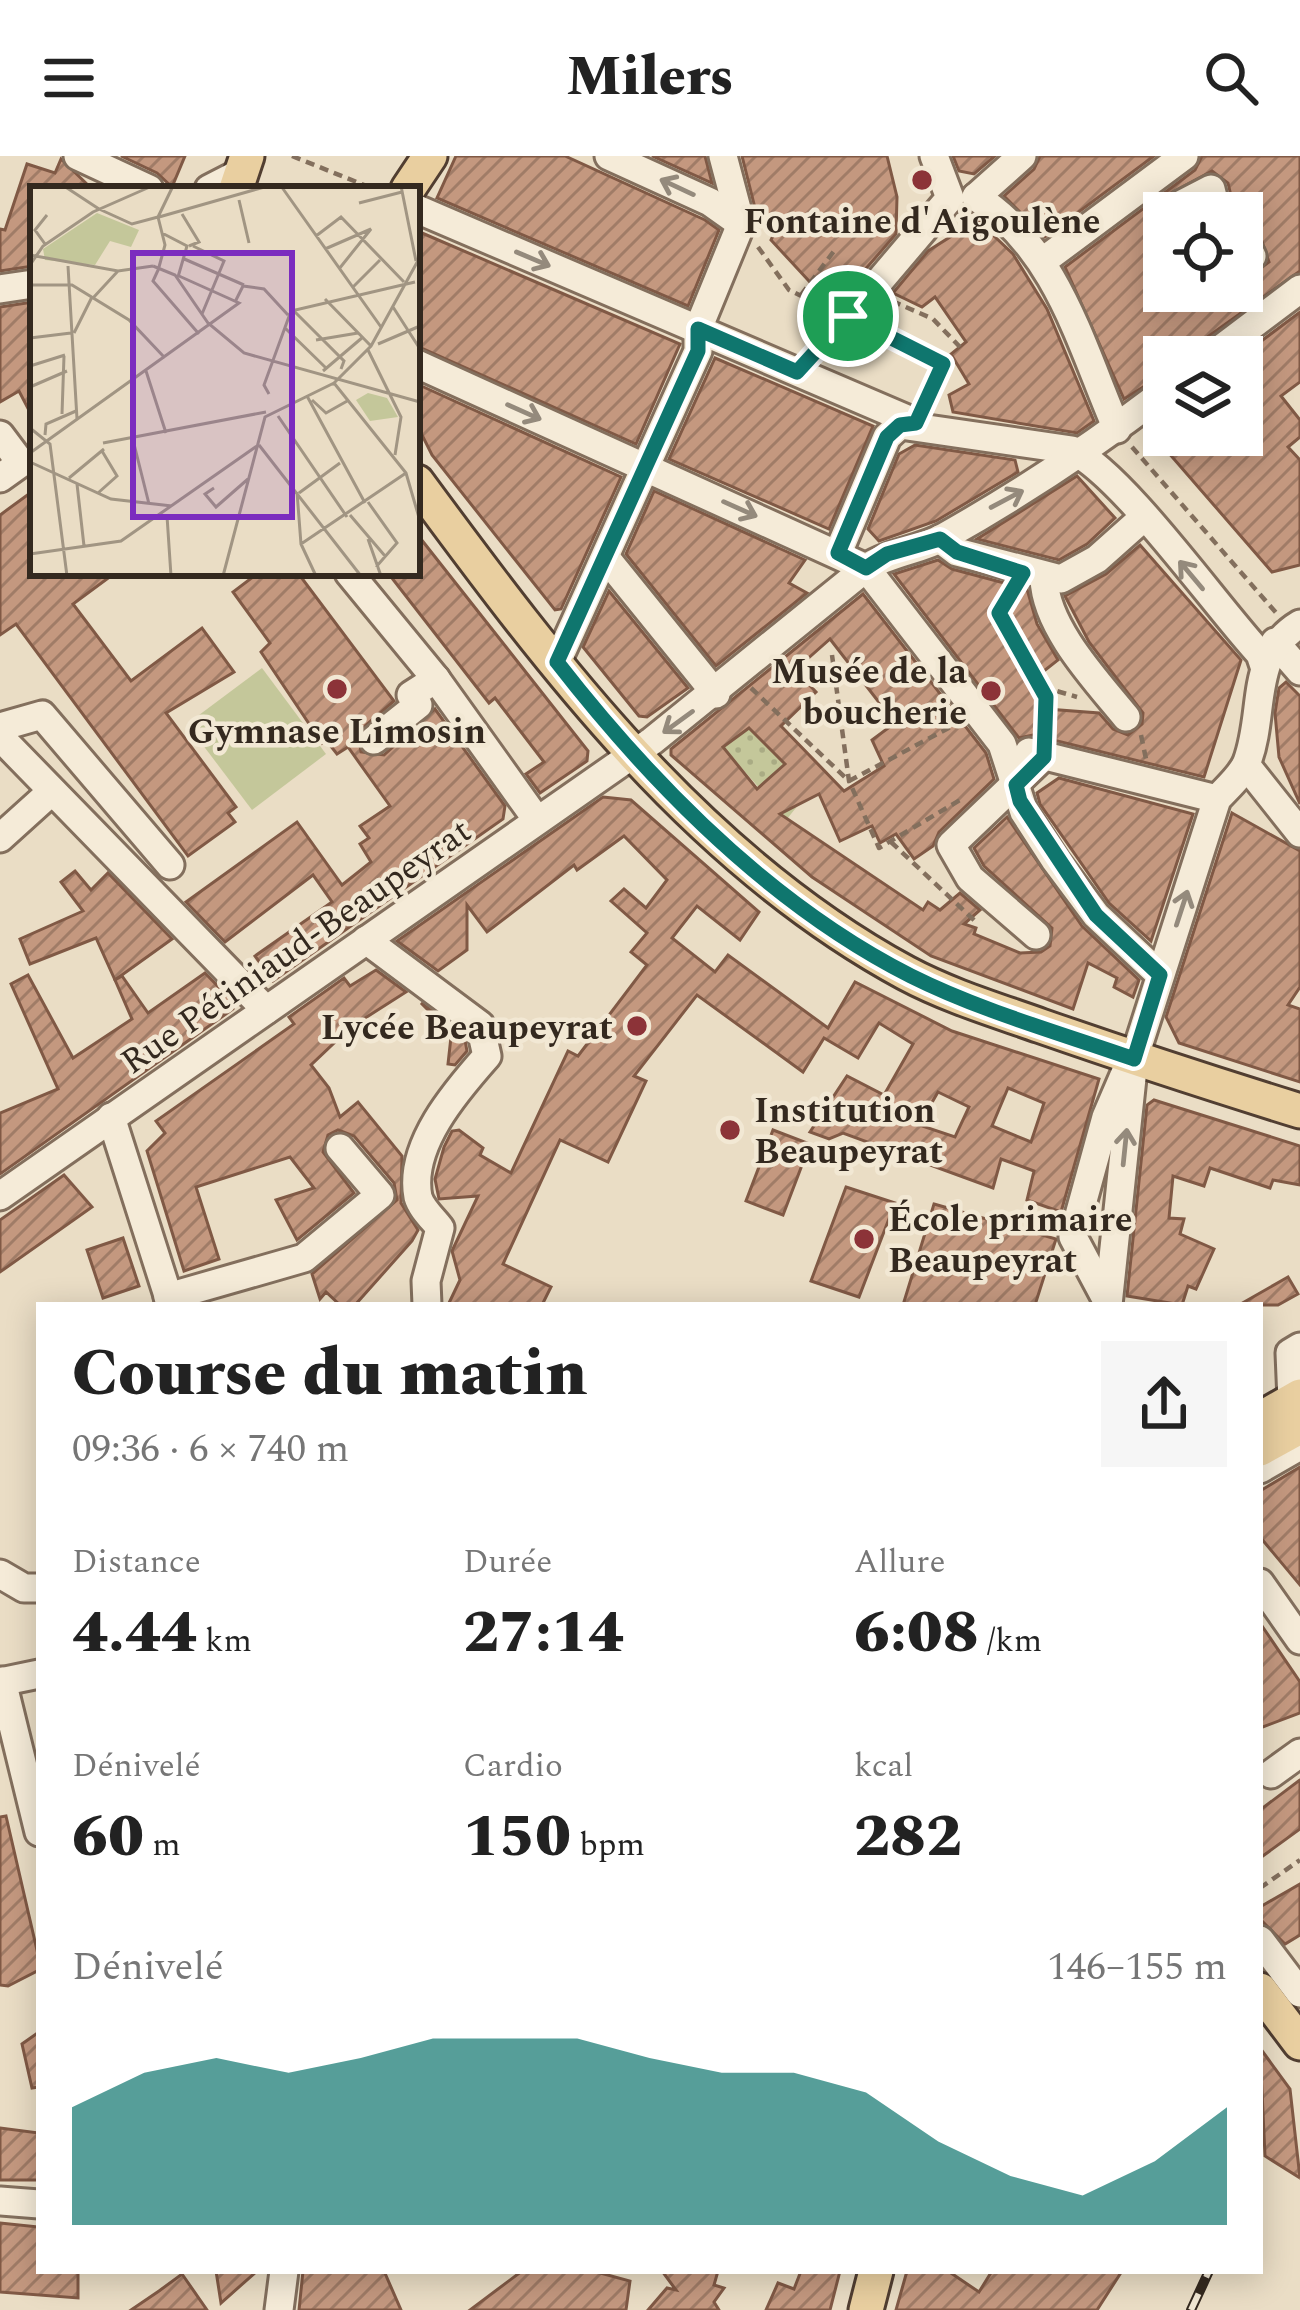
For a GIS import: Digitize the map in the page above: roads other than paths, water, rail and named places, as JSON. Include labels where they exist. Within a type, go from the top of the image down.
[{"type":"main road","points":[[410,186],[430,156]]},
{"type":"main road","points":[[420,486],[632,754],[708,829],[805,906],[892,965],[952,995],[1300,1111]]},
{"type":"main road","points":[[1263,1418],[1297,1408]]},
{"type":"main road","points":[[1263,1446],[1297,1408]]},
{"type":"main road","points":[[1263,1994],[1300,2043]]},
{"type":"main road","points":[[866,2310],[875,2274]]},
{"type":"street","points":[[78,156],[143,186]]},
{"type":"street","points":[[609,156],[710,202],[741,224]]},
{"type":"street","points":[[557,662],[698,351],[698,329],[741,224],[724,156]]},
{"type":"street","points":[[934,156],[963,198],[994,208],[1043,261],[1117,429]]},
{"type":"street","points":[[874,288],[963,198],[1022,156]]},
{"type":"street","points":[[1043,261],[1184,156]]},
{"type":"street","points":[[420,210],[908,424],[1082,455],[1260,654],[1282,641]]},
{"type":"street","points":[[0,289],[30,284]]},
{"type":"street","points":[[1234,336],[1264,309],[1300,289]]},
{"type":"street","points":[[420,365],[866,568],[973,714],[1002,745],[1024,812],[1082,897],[1160,975]]},
{"type":"street","name":"Rue Pétiniaud-Beaupeyrat","points":[[0,1196],[632,754],[727,685],[866,568],[887,554],[940,539],[1082,455],[1143,409]]},
{"type":"street","points":[[838,553],[887,437],[908,424]]},
{"type":"street","points":[[0,435],[21,463],[14,475]]},
{"type":"street","points":[[940,539],[957,552],[1034,576],[1061,579],[1097,559],[1143,518]]},
{"type":"street","points":[[606,558],[727,685]]},
{"type":"street","points":[[352,576],[436,679],[537,820]]},
{"type":"street","points":[[1034,576],[1075,649],[1126,717]]},
{"type":"street","points":[[1282,641],[1300,671]]},
{"type":"street","points":[[1106,1302],[1072,1237],[1106,1117],[1134,1059],[1217,799],[1246,765],[1282,641]]},
{"type":"street","points":[[374,740],[418,705],[411,694],[436,679]]},
{"type":"street","points":[[0,727],[42,715],[170,866]]},
{"type":"street","points":[[0,737],[266,1010]]},
{"type":"street","points":[[1002,745],[1217,799]]},
{"type":"street","points":[[1036,935],[970,878],[951,845],[1044,757]]},
{"type":"street","points":[[1246,765],[1300,833]]},
{"type":"street","points":[[0,838],[52,791]]},
{"type":"street","points":[[366,940],[384,959],[480,1025],[487,1056],[452,1094],[418,1165],[418,1202],[440,1228],[426,1281],[427,1302]]},
{"type":"street","points":[[1108,1302],[1134,1059]]},
{"type":"street","points":[[111,1117],[169,1301],[304,1258],[380,1195],[340,1148]]},
{"type":"street","points":[[1297,1408],[1290,1353],[1300,1347]]},
{"type":"street","points":[[1263,1467],[1300,1446]]},
{"type":"street","points":[[0,1574],[23,1588],[36,1588]]},
{"type":"street","points":[[1263,1587],[1300,1640]]},
{"type":"street","points":[[36,1675],[1,1682],[36,1820]]},
{"type":"street","points":[[1270,1774],[1300,1753]]},
{"type":"street","points":[[1263,1944],[1300,1993]]},
{"type":"street","points":[[0,2201],[36,2204]]},
{"type":"street","points":[[275,2308],[283,2274]]},
{"type":"railway","points":[[1191,2310],[1208,2274]]},
{"type":"place","name":"Fontaine d'Aigoulène","points":[[922,180]]},
{"type":"place","name":"Gymnase Limosin","points":[[337,689]]},
{"type":"place","name":"Musée de la boucherie","points":[[991,691]]},
{"type":"place","name":"Lycée Beaupeyrat","points":[[637,1026]]},
{"type":"place","name":"Institution Beaupeyrat","points":[[730,1130]]},
{"type":"place","name":"École primaire Beaupeyrat","points":[[864,1239]]}]
